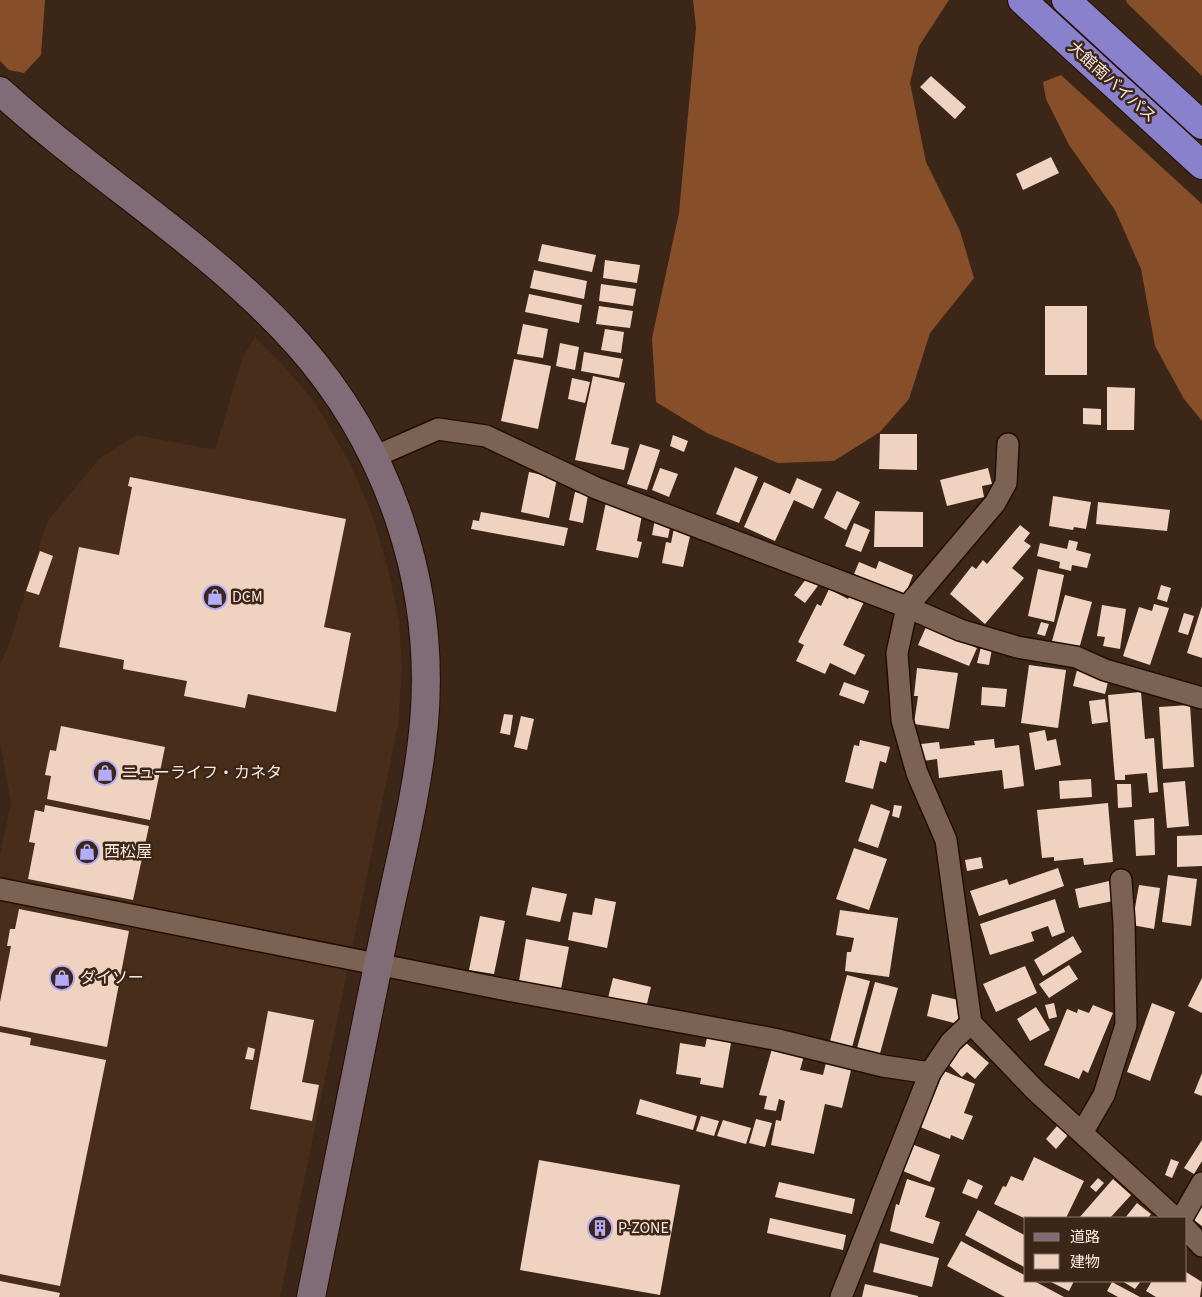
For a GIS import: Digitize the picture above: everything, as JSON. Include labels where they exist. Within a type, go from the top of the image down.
[{"type":"highway","name":"大館南バイパス","points":[[1022,0],[1202,164]]},
{"type":"highway","name":"大館南バイパス","points":[[1066,0],[1202,125]]},
{"type":"street","points":[[0,91],[217,268],[275,320],[322,373],[358,427],[374,457],[390,493],[410,554],[424,619],[426,649],[421,739],[317,1296]]},
{"type":"street","points":[[374,457],[438,429],[486,436],[596,488],[906,606],[960,630],[1017,646],[1076,657],[1106,670],[1202,698]]},
{"type":"street","points":[[1008,444],[1006,483],[995,503],[906,606],[898,653],[902,720],[917,772],[946,840],[971,1023],[1035,1090],[1175,1217]]},
{"type":"street","points":[[1082,1133],[1104,1095],[1126,1025],[1124,923],[1121,880]]},
{"type":"street","points":[[0,889],[512,991],[774,1039],[883,1066],[930,1073]]},
{"type":"street","points":[[841,1297],[930,1073],[951,1042],[971,1023]]},
{"type":"street","points":[[1183,1217],[1202,1183]]},
{"type":"street","points":[[1187,1229],[1202,1246]]},
{"type":"shaded area","points":[[0,0],[45,0],[41,55],[24,73],[9,70],[0,61]]},
{"type":"shaded area","points":[[693,0],[949,0],[919,46],[910,83],[926,162],[960,231],[974,278],[930,333],[909,399],[880,432],[834,461],[778,463],[707,433],[656,402],[652,338],[679,213],[696,28]]},
{"type":"shaded area","points":[[1126,0],[1202,0],[1202,76],[1127,3]]},
{"type":"shaded area","points":[[1061,75],[1202,204],[1202,421],[1184,399],[1155,346],[1141,269],[1115,210],[1069,145],[1046,99],[1043,82]]},
{"type":"shaded area","points":[[255,337],[283,365],[315,403],[351,465],[374,520],[389,573],[399,621],[402,668],[398,725],[280,1297],[0,1297],[0,855],[11,802],[0,743],[0,664],[8,648],[47,522],[99,459],[137,435],[215,450],[243,357]]},
{"type":"building","points":[[931,76],[966,107],[955,119],[920,87]]},
{"type":"building","points":[[1051,157],[1059,173],[1023,190],[1016,174]]},
{"type":"building","points":[[542,244],[596,255],[592,272],[538,261]]},
{"type":"building","points":[[605,260],[640,265],[637,283],[603,278]]},
{"type":"building","points":[[534,270],[587,281],[584,299],[530,288]]},
{"type":"building","points":[[601,284],[636,289],[633,306],[599,301]]},
{"type":"building","points":[[529,294],[582,305],[579,323],[525,312]]},
{"type":"building","points":[[599,306],[633,311],[630,328],[596,324]]},
{"type":"building","points":[[1045,306],[1087,306],[1087,375],[1045,375]]},
{"type":"building","points":[[523,324],[548,329],[543,358],[517,354]]},
{"type":"building","points":[[605,329],[624,332],[621,353],[601,350]]},
{"type":"building","points":[[560,343],[579,347],[575,370],[556,366]]},
{"type":"building","points":[[584,352],[623,359],[619,378],[581,371]]},
{"type":"building","points":[[514,359],[551,366],[538,429],[501,421]]},
{"type":"building","points":[[593,376],[625,383],[611,444],[629,448],[624,470],[575,460]]},
{"type":"building","points":[[572,378],[590,382],[585,403],[568,399]]},
{"type":"building","points":[[1107,387],[1135,388],[1134,430],[1107,430]]},
{"type":"building","points":[[1083,408],[1101,409],[1101,425],[1083,424]]},
{"type":"building","points":[[880,434],[917,434],[917,470],[879,469]]},
{"type":"building","points":[[673,435],[688,441],[684,452],[670,446]]},
{"type":"building","points":[[640,444],[660,450],[647,490],[627,484]]},
{"type":"building","points":[[735,467],[758,477],[739,523],[716,514]]},
{"type":"building","points":[[660,468],[678,474],[669,497],[652,490]]},
{"type":"building","points":[[988,468],[992,484],[982,486],[984,497],[947,506],[940,480]]},
{"type":"building","points":[[529,472],[557,478],[549,518],[521,512]]},
{"type":"building","points":[[130,477],[346,519],[324,627],[351,633],[336,712],[248,694],[245,708],[184,696],[187,681],[123,669],[124,660],[59,647],[79,547],[119,555],[132,487],[128,486]]},
{"type":"building","points":[[797,478],[822,489],[813,509],[794,500],[775,541],[744,527],[764,482],[790,494]]},
{"type":"building","points":[[837,491],[860,502],[846,530],[824,518]]},
{"type":"building","points":[[575,492],[588,495],[583,523],[569,520]]},
{"type":"building","points":[[1053,496],[1091,502],[1086,529],[1074,527],[1073,530],[1049,526]]},
{"type":"building","points":[[606,502],[643,510],[637,541],[642,542],[638,558],[596,550]]},
{"type":"building","points":[[1098,502],[1170,510],[1167,531],[1096,524]]},
{"type":"building","points":[[875,511],[923,512],[923,547],[874,547]]},
{"type":"building","points":[[481,512],[568,528],[564,546],[471,529],[473,520],[479,521]]},
{"type":"building","points":[[655,519],[671,522],[668,538],[652,535]]},
{"type":"building","points":[[854,523],[870,530],[861,552],[845,546]]},
{"type":"building","points":[[1020,525],[1030,533],[1024,541],[1031,546],[1012,568],[1024,578],[985,624],[950,594],[972,566],[976,569],[983,560],[987,564]]},
{"type":"building","points":[[674,528],[691,532],[683,567],[662,563],[666,542],[671,543]]},
{"type":"building","points":[[1069,540],[1078,542],[1076,550],[1091,554],[1087,568],[1072,565],[1071,571],[1059,568],[1060,562],[1037,556],[1040,543],[1067,549]]},
{"type":"building","points":[[40,551],[53,556],[39,595],[26,591]]},
{"type":"building","points":[[879,561],[913,575],[905,595],[854,574],[859,562],[876,569]]},
{"type":"building","points":[[1038,569],[1064,575],[1054,622],[1028,616]]},
{"type":"building","points":[[809,575],[820,583],[805,603],[794,595]]},
{"type":"building","points":[[1161,585],[1171,588],[1167,602],[1157,599]]},
{"type":"building","points":[[829,589],[848,599],[852,591],[866,598],[843,645],[865,655],[855,675],[830,663],[825,674],[796,661],[804,645],[798,642],[817,604],[821,606]]},
{"type":"building","points":[[1065,595],[1092,602],[1079,649],[1052,641]]},
{"type":"building","points":[[1154,604],[1169,608],[1150,665],[1123,656],[1139,607],[1152,611]]},
{"type":"building","points":[[1102,605],[1126,609],[1120,649],[1103,646],[1105,637],[1097,636]]},
{"type":"building","points":[[1202,606],[1202,658],[1187,653]]},
{"type":"building","points":[[1184,613],[1194,616],[1188,635],[1178,632]]},
{"type":"building","points":[[1041,622],[1049,624],[1045,636],[1037,634]]},
{"type":"building","points":[[926,627],[977,648],[969,666],[918,645]]},
{"type":"building","points":[[981,647],[992,649],[989,665],[977,663]]},
{"type":"building","points":[[1029,665],[1066,670],[1058,728],[1021,723]]},
{"type":"building","points":[[917,668],[958,673],[949,729],[914,724],[918,696],[914,696]]},
{"type":"building","points":[[1077,670],[1109,678],[1105,694],[1073,686]]},
{"type":"building","points":[[844,682],[869,691],[864,704],[839,695]]},
{"type":"building","points":[[982,687],[1007,689],[1005,707],[981,705]]},
{"type":"building","points":[[1141,692],[1145,739],[1154,738],[1158,792],[1149,793],[1147,773],[1125,775],[1125,780],[1115,780],[1108,695]]},
{"type":"building","points":[[1105,699],[1108,722],[1092,724],[1089,701]]},
{"type":"building","points":[[1190,705],[1194,767],[1163,769],[1159,707]]},
{"type":"building","points":[[504,714],[513,715],[510,735],[500,733]]},
{"type":"building","points":[[521,716],[534,719],[527,750],[514,747]]},
{"type":"building","points":[[61,726],[165,747],[150,820],[47,799],[51,776],[45,775],[50,750],[56,751]]},
{"type":"building","points":[[1045,730],[1047,741],[1056,739],[1061,765],[1035,770],[1029,733]]},
{"type":"building","points":[[994,739],[995,748],[1019,745],[1024,786],[1004,789],[1002,770],[939,778],[937,759],[923,761],[921,744],[939,742],[940,749],[975,745],[974,741]]},
{"type":"building","points":[[860,740],[890,747],[886,763],[880,761],[873,789],[845,782],[854,745],[859,746]]},
{"type":"building","points":[[1091,779],[1092,797],[1060,799],[1059,781]]},
{"type":"building","points":[[1185,781],[1189,826],[1167,828],[1163,783]]},
{"type":"building","points":[[1117,784],[1131,784],[1132,807],[1118,808]]},
{"type":"building","points":[[1108,803],[1113,862],[1084,865],[1083,858],[1054,861],[1054,857],[1042,858],[1037,810]]},
{"type":"building","points":[[871,804],[890,811],[878,848],[858,841]]},
{"type":"building","points":[[45,805],[149,826],[133,900],[28,879],[35,843],[29,842],[35,810],[44,812]]},
{"type":"building","points":[[894,805],[902,806],[899,818],[892,816]]},
{"type":"building","points":[[1154,818],[1155,855],[1136,856],[1134,820]]},
{"type":"building","points":[[1202,835],[1202,866],[1177,867],[1177,836]]},
{"type":"building","points":[[854,848],[887,859],[869,910],[836,899]]},
{"type":"building","points":[[981,857],[983,868],[967,871],[965,860]]},
{"type":"building","points":[[1058,868],[1064,886],[979,916],[970,891],[1007,879],[1009,885]]},
{"type":"building","points":[[1168,875],[1197,879],[1191,926],[1162,922]]},
{"type":"building","points":[[1109,881],[1113,901],[1079,908],[1075,889]]},
{"type":"building","points":[[1139,885],[1160,888],[1154,929],[1132,925]]},
{"type":"building","points":[[532,887],[567,894],[560,922],[526,915]]},
{"type":"building","points":[[595,898],[616,902],[607,948],[568,940],[573,912],[592,915]]},
{"type":"building","points":[[1055,899],[1065,932],[1052,937],[1048,926],[1031,932],[1034,941],[990,955],[980,924]]},
{"type":"building","points":[[19,909],[129,931],[107,1047],[0,1026],[0,1002],[11,946],[7,946],[10,929],[15,929]]},
{"type":"building","points":[[840,910],[898,918],[889,977],[845,971],[847,952],[851,952],[854,938],[836,935]]},
{"type":"building","points":[[480,916],[505,921],[494,974],[469,970]]},
{"type":"building","points":[[1073,936],[1082,952],[1043,976],[1034,960]]},
{"type":"building","points":[[526,939],[569,947],[561,989],[519,981]]},
{"type":"building","points":[[1069,965],[1078,979],[1049,998],[1039,984]]},
{"type":"building","points":[[1025,966],[1037,993],[996,1012],[983,984]]},
{"type":"building","points":[[847,975],[870,981],[851,1051],[829,1045]]},
{"type":"building","points":[[613,978],[651,987],[646,1008],[608,998]]},
{"type":"building","points":[[1202,978],[1202,1013],[1188,1006]]},
{"type":"building","points":[[875,982],[898,988],[879,1057],[856,1052]]},
{"type":"building","points":[[932,994],[963,1001],[958,1024],[927,1016]]},
{"type":"building","points":[[1054,1003],[1057,1017],[1049,1019],[1045,1005]]},
{"type":"building","points":[[1152,1003],[1175,1012],[1150,1081],[1127,1072]]},
{"type":"building","points":[[1093,1005],[1113,1013],[1088,1073],[1083,1070],[1079,1079],[1044,1065],[1067,1009],[1077,1013],[1078,1009],[1089,1013]]},
{"type":"building","points":[[1036,1007],[1050,1030],[1030,1041],[1017,1019]]},
{"type":"building","points":[[268,1011],[314,1020],[302,1082],[319,1085],[312,1121],[250,1109]]},
{"type":"building","points":[[0,1032],[31,1038],[30,1045],[106,1060],[60,1286],[0,1274]]},
{"type":"building","points":[[708,1033],[732,1037],[723,1088],[700,1084],[701,1078],[676,1074],[680,1043],[705,1047]]},
{"type":"building","points":[[965,1042],[989,1063],[975,1079],[967,1072],[962,1077],[947,1063]]},
{"type":"building","points":[[773,1045],[805,1052],[800,1070],[823,1075],[827,1059],[841,1062],[840,1067],[851,1070],[842,1108],[825,1104],[814,1154],[771,1145],[776,1120],[781,1121],[785,1101],[779,1099],[776,1111],[764,1109],[767,1096],[759,1095]]},
{"type":"building","points":[[248,1047],[255,1049],[253,1060],[245,1059]]},
{"type":"building","points":[[944,1071],[975,1084],[964,1113],[973,1116],[963,1140],[951,1135],[950,1139],[920,1127]]},
{"type":"building","points":[[1202,1073],[1202,1096],[1194,1093]]},
{"type":"building","points":[[640,1099],[697,1116],[693,1130],[636,1114]]},
{"type":"building","points":[[701,1116],[719,1121],[714,1136],[696,1131]]},
{"type":"building","points":[[756,1119],[772,1123],[765,1147],[749,1143]]},
{"type":"building","points":[[723,1120],[751,1128],[746,1144],[717,1136]]},
{"type":"building","points":[[1057,1126],[1068,1135],[1056,1149],[1046,1139]]},
{"type":"building","points":[[1202,1140],[1202,1161],[1194,1174],[1184,1168]]},
{"type":"building","points":[[914,1145],[940,1155],[930,1182],[903,1171]]},
{"type":"building","points":[[1034,1157],[1084,1181],[1066,1217],[1024,1218],[994,1204],[1003,1186],[1006,1187],[1011,1176],[1023,1181]]},
{"type":"building","points":[[1171,1159],[1179,1162],[1172,1178],[1165,1175]]},
{"type":"building","name":"P-ZONE","points":[[539,1160],[680,1185],[660,1295],[520,1270]]},
{"type":"building","points":[[1098,1178],[1104,1183],[1096,1192],[1090,1187]]},
{"type":"building","points":[[907,1179],[935,1188],[925,1217],[940,1222],[933,1244],[890,1231],[896,1204],[899,1205]]},
{"type":"building","points":[[968,1179],[983,1186],[977,1199],[962,1193]]},
{"type":"building","points":[[1113,1179],[1131,1195],[1111,1217],[1080,1217]]},
{"type":"building","points":[[779,1182],[855,1199],[852,1214],[775,1197]]},
{"type":"building","points":[[1202,1202],[1202,1226],[1190,1217]]},
{"type":"building","points":[[1137,1203],[1151,1214],[1149,1217],[1126,1217]]},
{"type":"building","points":[[978,1210],[1024,1235],[1024,1267],[965,1235]]},
{"type":"building","points":[[770,1218],[846,1235],[843,1250],[767,1233]]},
{"type":"building","points":[[961,1241],[1024,1275],[1024,1282],[1036,1282],[1064,1297],[1005,1297],[947,1266]]},
{"type":"building","points":[[880,1243],[939,1258],[932,1287],[873,1272]]},
{"type":"building","points":[[1187,1273],[1202,1282],[1200,1297],[1156,1297],[1146,1291],[1151,1282],[1187,1282]]},
{"type":"building","points":[[0,1281],[60,1293],[59,1297],[0,1297]]},
{"type":"building","points":[[1051,1282],[1074,1282],[1069,1291]]},
{"type":"building","points":[[1112,1282],[1140,1297],[1118,1297],[1107,1291]]},
{"type":"building","points":[[1124,1282],[1140,1282],[1135,1289]]},
{"type":"building","points":[[865,1284],[918,1296],[918,1297],[862,1297]]},
{"type":"place","name":"DCM","points":[[215,597]]},
{"type":"place","name":"ニューライフ・カネタ","points":[[105,773]]},
{"type":"place","name":"西松屋","points":[[87,852]]},
{"type":"place","name":"ダイソー","points":[[62,978]]},
{"type":"place","name":"P-ZONE","points":[[600,1228]]}]
